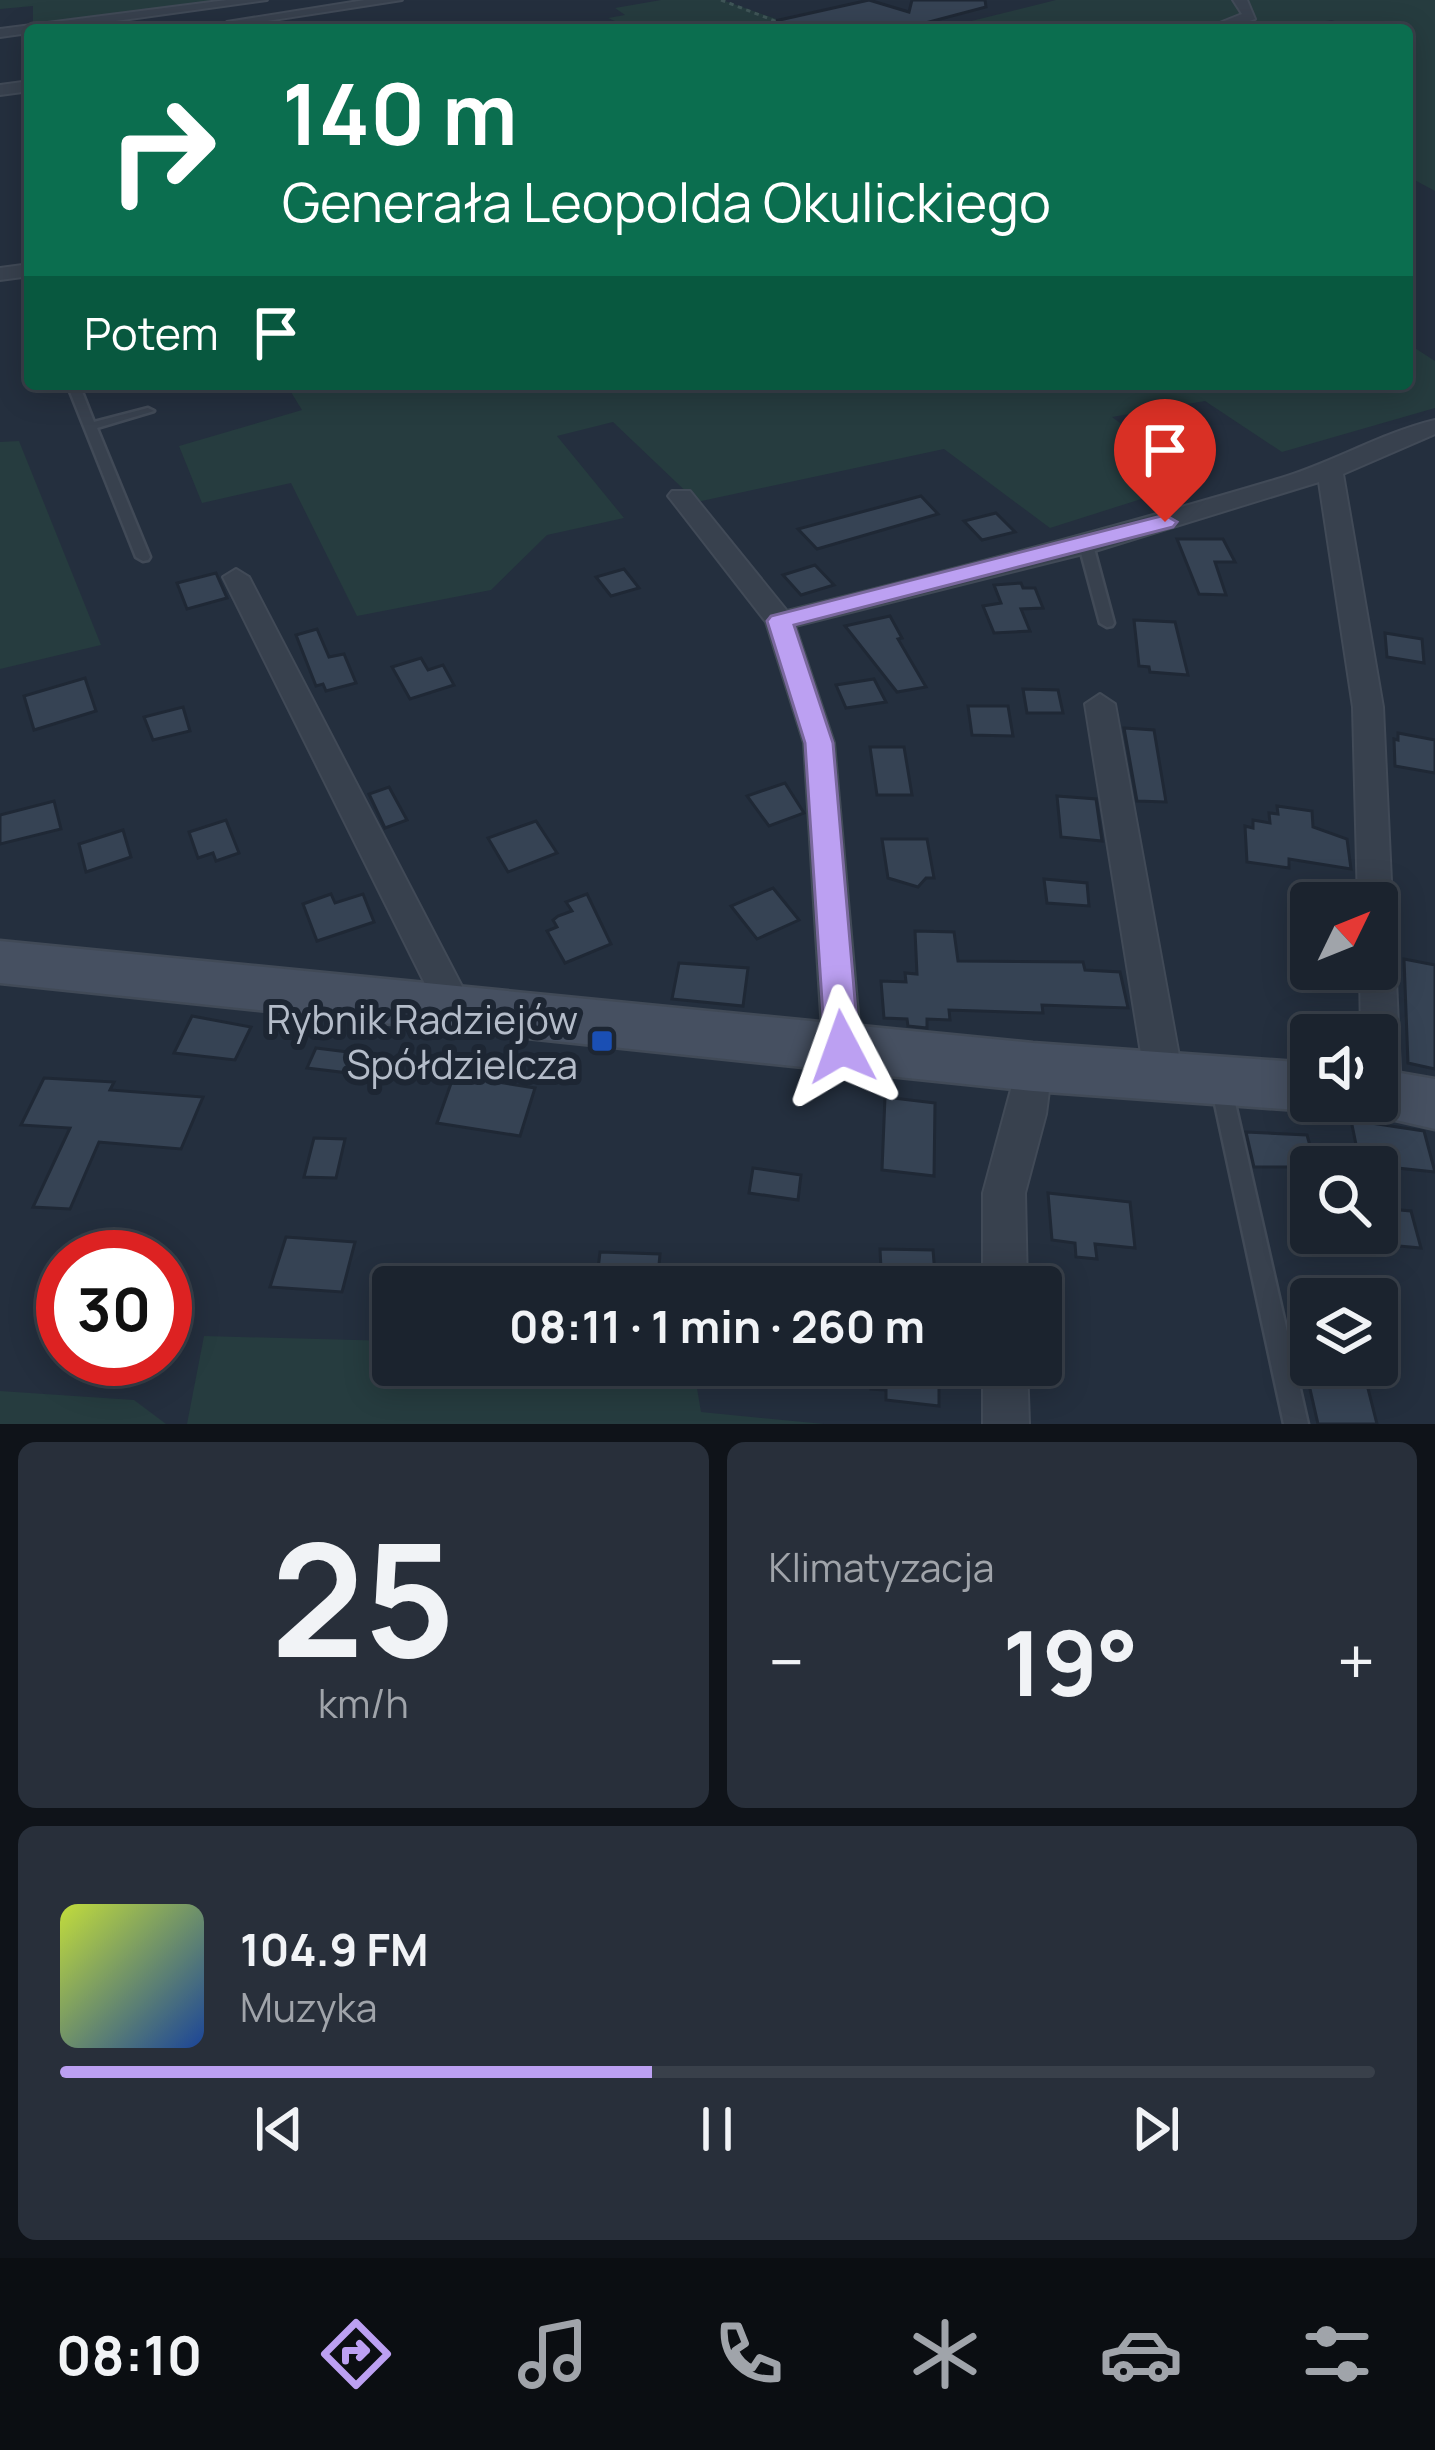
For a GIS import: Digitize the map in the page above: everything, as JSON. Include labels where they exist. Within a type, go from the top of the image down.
[{"type":"street","points":[[71,24],[260,0]]},
{"type":"street","points":[[217,24],[395,0]]},
{"type":"street","points":[[1227,24],[1250,16],[1240,0]]},
{"type":"street","points":[[780,621],[1086,545],[1330,470],[1426,434]]},
{"type":"street","points":[[1330,470],[1368,707],[1374,882]]},
{"type":"street","points":[[681,496],[780,621],[819,743],[842,1047]]},
{"type":"street","points":[[236,577],[455,1008]]},
{"type":"street","points":[[1100,704],[1164,1078]]},
{"type":"street","points":[[0,962],[1033,1067],[1290,1086]]},
{"type":"street","points":[[1005,1266],[1004,1192],[1026,1114],[1033,1067]]},
{"type":"street","points":[[1005,1386],[1006,1424]]},
{"type":"lane","points":[[76,390],[143,557]]},
{"type":"lane","points":[[92,426],[148,410]]},
{"type":"lane","points":[[1086,545],[1107,623]]},
{"type":"lane","points":[[1220,1081],[1296,1424]]},
{"type":"path","points":[[721,0],[783,24]]},
{"type":"green space","points":[[0,0],[243,0],[49,24],[33,24],[33,6],[0,9]]},
{"type":"green space","points":[[661,0],[722,0],[791,24],[622,24],[608,18],[625,15],[615,8]]},
{"type":"green space","points":[[1056,0],[1435,0],[1435,191],[1413,179],[1413,24],[1332,20],[1306,24],[959,24]]},
{"type":"green space","points":[[1413,347],[1435,361],[1435,408],[1282,452],[1205,401],[1112,417],[1198,481],[1050,528],[944,449],[697,502],[613,422],[557,436],[624,518],[547,535],[491,590],[357,616],[291,483],[202,503],[179,446],[302,410],[290,390],[1413,390]]},
{"type":"green space","points":[[19,441],[101,645],[0,669],[0,442]]},
{"type":"green space","points":[[204,1336],[372,1340],[372,1386],[697,1386],[701,1412],[824,1424],[187,1424]]},
{"type":"green space","points":[[0,1391],[134,1400],[166,1424],[0,1424]]},
{"type":"building","points":[[869,0],[909,12],[912,0],[985,0],[986,7],[922,24],[775,21]]},
{"type":"building","points":[[921,496],[938,514],[817,549],[798,529]]},
{"type":"building","points":[[996,513],[1015,532],[982,540],[964,521]]},
{"type":"building","points":[[1177,539],[1223,539],[1235,562],[1215,562],[1226,595],[1199,594]]},
{"type":"building","points":[[815,565],[834,585],[801,595],[783,575]]},
{"type":"building","points":[[624,569],[639,588],[611,596],[596,577]]},
{"type":"building","points":[[216,573],[227,598],[187,609],[177,583]]},
{"type":"building","points":[[1021,583],[1023,588],[1035,588],[1043,608],[1021,609],[1030,631],[994,633],[983,606],[1001,603],[994,585]]},
{"type":"building","points":[[890,616],[926,687],[897,692],[845,626]]},
{"type":"building","points":[[1134,620],[1175,622],[1188,675],[1150,672],[1149,667],[1139,666]]},
{"type":"building","points":[[317,629],[329,657],[344,654],[356,683],[326,691],[323,684],[316,686],[296,635]]},
{"type":"building","points":[[1385,633],[1422,639],[1424,663],[1387,657]]},
{"type":"building","points":[[421,658],[428,670],[443,665],[454,685],[410,699],[392,667]]},
{"type":"building","points":[[85,678],[96,711],[34,730],[24,696]]},
{"type":"building","points":[[874,679],[886,702],[846,708],[836,685]]},
{"type":"building","points":[[1023,689],[1058,690],[1063,713],[1027,713]]},
{"type":"building","points":[[968,706],[1008,706],[1013,736],[972,735]]},
{"type":"building","points":[[183,707],[190,731],[153,740],[144,717]]},
{"type":"building","points":[[1124,728],[1154,730],[1166,802],[1137,801]]},
{"type":"building","points":[[1398,733],[1435,740],[1435,773],[1395,766]]},
{"type":"building","points":[[870,747],[904,747],[912,795],[877,795]]},
{"type":"building","points":[[785,783],[804,813],[769,826],[747,796]]},
{"type":"building","points":[[389,787],[407,820],[385,828],[369,794]]},
{"type":"building","points":[[1057,796],[1096,799],[1102,841],[1061,837]]},
{"type":"building","points":[[54,801],[61,829],[0,844],[0,815]]},
{"type":"building","points":[[1277,806],[1312,811],[1313,827],[1347,839],[1351,869],[1289,859],[1289,868],[1247,862],[1245,826],[1253,828],[1253,820],[1270,823],[1269,813],[1278,814]]},
{"type":"building","points":[[226,820],[239,853],[216,861],[213,853],[198,858],[189,832]]},
{"type":"building","points":[[536,821],[557,853],[508,872],[488,838]]},
{"type":"building","points":[[123,830],[131,857],[86,872],[79,844]]},
{"type":"building","points":[[882,839],[927,839],[934,878],[926,878],[918,887],[888,878]]},
{"type":"building","points":[[1044,879],[1087,883],[1089,906],[1047,903]]},
{"type":"building","points":[[773,888],[799,920],[757,939],[731,906]]},
{"type":"building","points":[[331,894],[335,903],[363,894],[374,922],[317,941],[303,904]]},
{"type":"building","points":[[587,894],[611,944],[565,963],[547,931],[557,927],[553,920],[558,916],[572,911],[566,902]]},
{"type":"building","points":[[915,931],[954,932],[958,961],[1083,962],[1085,970],[1120,972],[1128,1008],[1042,1005],[1043,1013],[949,1010],[950,1020],[927,1019],[927,1028],[908,1026],[907,1019],[884,1018],[881,981],[906,982],[905,973],[917,974]]},
{"type":"building","points":[[1404,959],[1435,965],[1435,1069],[1408,1063]]},
{"type":"building","points":[[679,963],[748,968],[743,1006],[672,999]]},
{"type":"building","points":[[192,1016],[251,1027],[235,1060],[174,1053]]},
{"type":"building","points":[[316,1048],[364,1054],[357,1074],[307,1068]]},
{"type":"building","points":[[454,1075],[535,1088],[520,1136],[437,1123]]},
{"type":"building","points":[[44,1078],[114,1082],[110,1090],[203,1097],[181,1149],[99,1142],[70,1209],[33,1207],[70,1128],[21,1125]]},
{"type":"building","points":[[885,1097],[935,1103],[934,1176],[882,1170]]},
{"type":"building","points":[[1351,1122],[1424,1131],[1435,1172],[1398,1168],[1398,1146],[1356,1146]]},
{"type":"building","points":[[1246,1132],[1307,1135],[1310,1146],[1290,1146],[1290,1167],[1254,1167]]},
{"type":"building","points":[[314,1138],[345,1139],[336,1178],[304,1177]]},
{"type":"building","points":[[753,1168],[801,1175],[798,1200],[749,1193]]},
{"type":"building","points":[[1048,1193],[1130,1202],[1135,1248],[1095,1244],[1097,1259],[1076,1257],[1075,1243],[1052,1240]]},
{"type":"building","points":[[1398,1210],[1411,1211],[1421,1248],[1398,1246]]},
{"type":"building","points":[[286,1237],[355,1242],[342,1292],[270,1287]]},
{"type":"building","points":[[880,1249],[933,1250],[934,1266],[881,1266]]},
{"type":"building","points":[[600,1252],[660,1254],[659,1266],[598,1266]]},
{"type":"building","points":[[939,1386],[939,1406],[886,1400],[886,1390],[871,1389]]},
{"type":"building","points":[[1309,1386],[1367,1386],[1377,1424],[1318,1424]]},
{"type":"place","name":"Rybnik Radziejów Spółdzielcza","points":[[602,1041]]},
{"type":"route","points":[[842,1047],[819,743],[780,621],[1165,522]]}]
